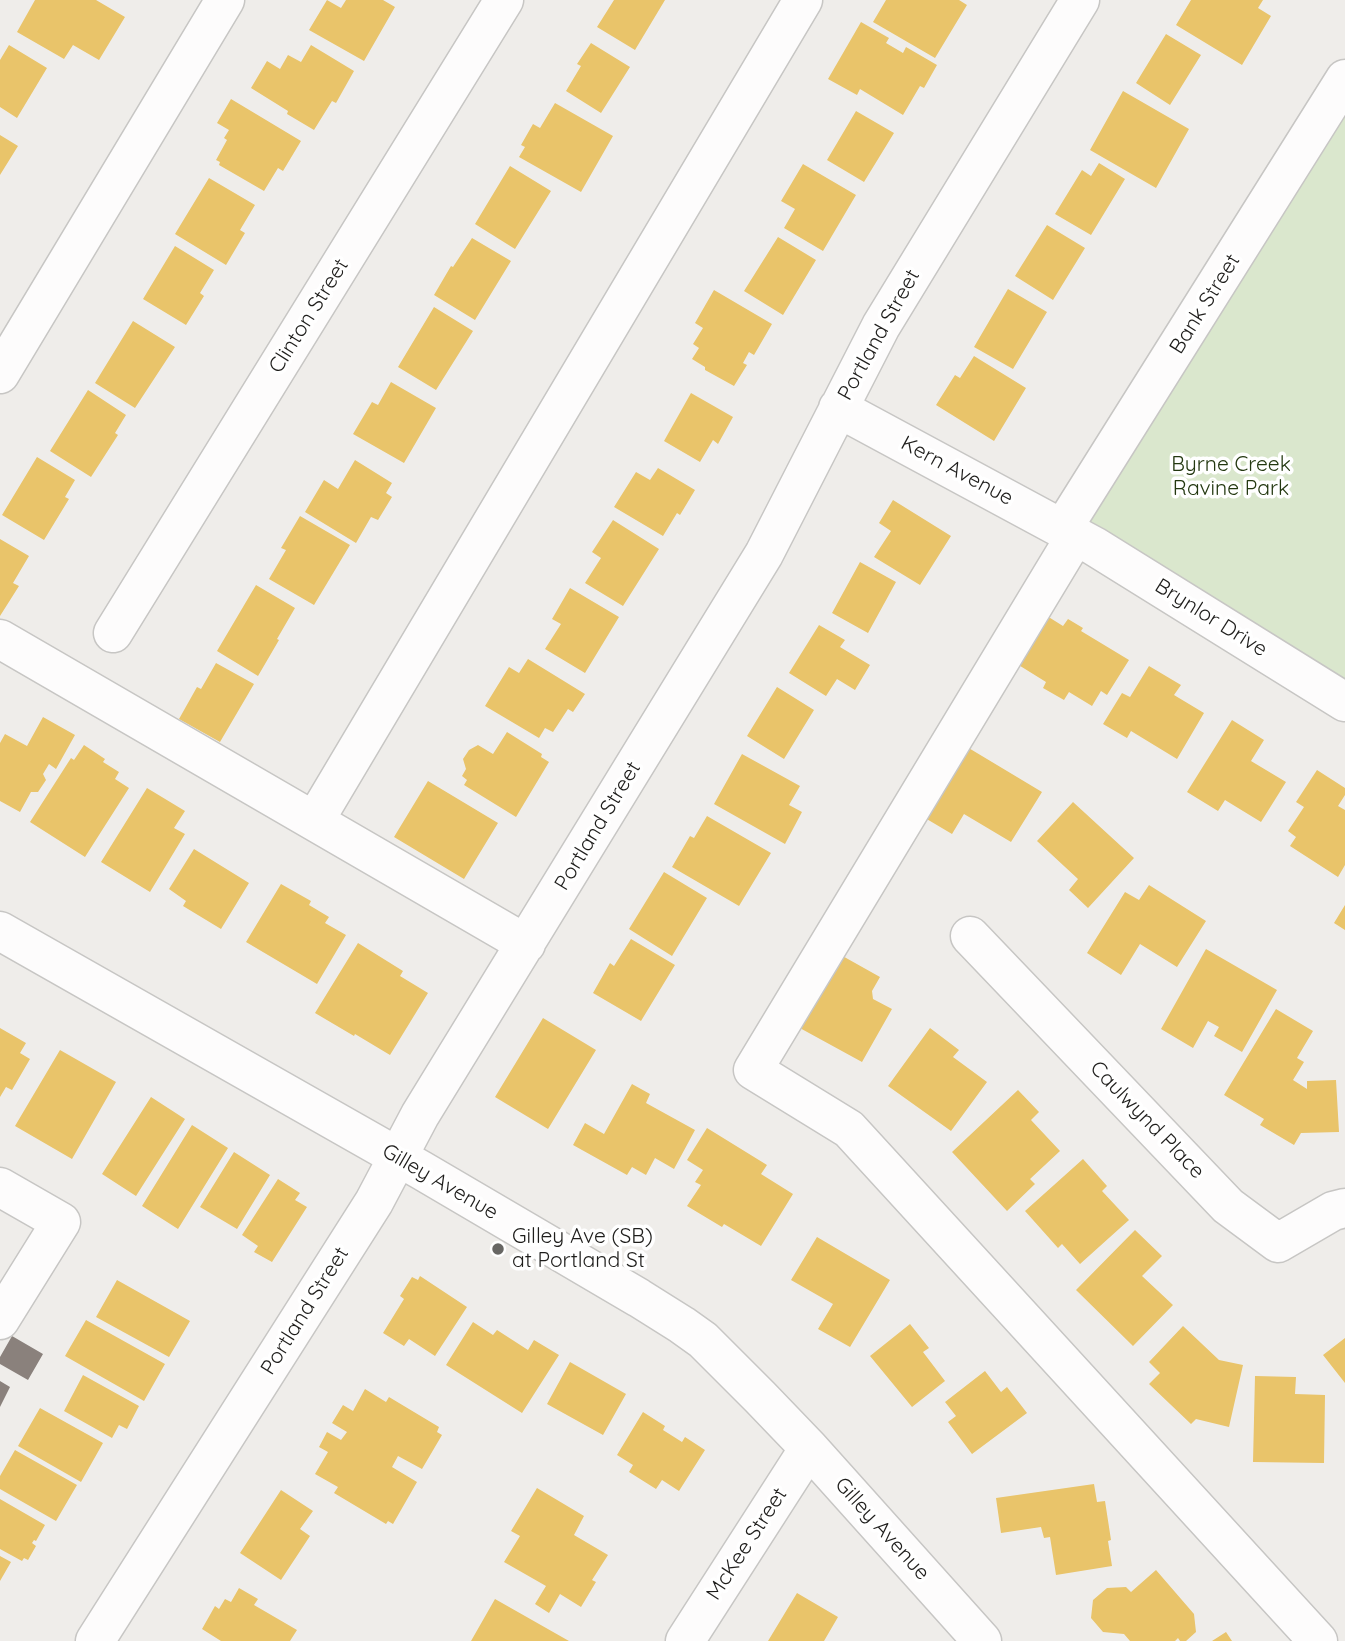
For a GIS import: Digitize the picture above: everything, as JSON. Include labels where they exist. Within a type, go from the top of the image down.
[{"type":"street","points":[[0,374],[225,0]]},
{"type":"street","name":"Clinton Street","points":[[113,633],[504,0]]},
{"type":"street","points":[[315,820],[803,0]]},
{"type":"street","name":"Portland Street","points":[[95,1641],[374,1202],[421,1115],[764,554],[881,326],[1080,0]]},
{"type":"street","name":"Bank Street","points":[[1318,1641],[849,1129],[753,1070],[1069,532],[1345,79]]},
{"type":"street","name":"Kern Avenue","points":[[838,408],[1069,532]]},
{"type":"street","name":"Brynlor Drive","points":[[1069,532],[1345,702]]},
{"type":"street","points":[[0,639],[526,944]]},
{"type":"street","name":"Gilley Avenue","points":[[0,930],[399,1158],[639,1298],[703,1340],[809,1448],[982,1641]]},
{"type":"street","name":"Caulwynd Place","points":[[970,936],[1228,1206],[1278,1243],[1333,1211],[1345,1208]]},
{"type":"street","points":[[0,1187],[61,1222],[0,1320]]},
{"type":"street","name":"McKee Street","points":[[685,1641],[809,1448]]},
{"type":"green space","name":"Byrne Creek Ravine Park","points":[[1345,79],[1345,680],[1073,513]]},
{"type":"building: Homes","points":[[35,0],[96,0],[125,17],[99,60],[73,45],[64,59],[17,32]]},
{"type":"building: Homes","points":[[327,0],[341,8],[346,0],[383,0],[395,7],[364,61],[309,30]]},
{"type":"building: Homes","points":[[614,0],[665,0],[635,50],[597,27]]},
{"type":"building: Homes","points":[[886,0],[959,0],[967,5],[935,58],[873,22]]},
{"type":"building: Homes","points":[[1191,0],[1263,0],[1258,8],[1271,16],[1242,65],[1176,25]]},
{"type":"building: Homes","points":[[861,22],[889,38],[886,43],[903,53],[906,47],[937,65],[924,88],[920,86],[903,115],[860,89],[857,95],[828,79]]},
{"type":"building: Homes","points":[[1166,34],[1201,55],[1170,105],[1136,83]]},
{"type":"building: Homes","points":[[591,43],[630,67],[601,113],[566,91],[581,66],[577,64]]},
{"type":"building: Homes","points":[[9,45],[47,68],[17,118],[0,107],[0,60]]},
{"type":"building: Homes","points":[[311,45],[354,71],[336,103],[332,101],[314,130],[251,88],[267,61],[280,69],[288,55],[301,62]]},
{"type":"building: Homes","points":[[1123,91],[1189,129],[1156,188],[1090,150]]},
{"type":"building: Homes","points":[[231,99],[301,141],[283,171],[278,168],[264,191],[219,165],[220,162],[216,160],[227,140],[224,138],[229,130],[217,123]]},
{"type":"building: Homes","points":[[555,103],[613,136],[581,192],[519,157],[525,147],[521,145],[533,124],[540,128]]},
{"type":"building: Homes","points":[[856,111],[894,133],[864,182],[827,160]]},
{"type":"building: Homes","points":[[0,135],[18,146],[0,175]]},
{"type":"building: Homes","points":[[1099,163],[1125,179],[1091,235],[1055,214],[1082,170],[1091,176]]},
{"type":"building: Homes","points":[[803,164],[856,195],[823,251],[784,228],[795,209],[781,201]]},
{"type":"building: Homes","points":[[510,166],[551,191],[515,249],[475,224]]},
{"type":"building: Homes","points":[[209,178],[255,205],[240,230],[245,233],[226,265],[175,234]]},
{"type":"building: Homes","points":[[1047,225],[1085,248],[1053,300],[1015,276]]},
{"type":"building: Homes","points":[[778,237],[816,260],[783,315],[744,291]]},
{"type":"building: Homes","points":[[472,238],[511,261],[475,320],[434,295]]},
{"type":"building: Homes","points":[[175,246],[214,270],[200,293],[204,296],[186,325],[143,299]]},
{"type":"building: Homes","points":[[1008,289],[1047,312],[1013,369],[974,347]]},
{"type":"building: Homes","points":[[714,290],[772,324],[754,355],[749,352],[743,363],[747,365],[734,386],[705,370],[705,367],[692,359],[699,348],[693,344],[703,328],[695,323]]},
{"type":"building: Homes","points":[[434,307],[473,331],[436,390],[398,367]]},
{"type":"building: Homes","points":[[133,321],[175,347],[135,408],[95,383]]},
{"type":"building: Homes","points":[[974,356],[1026,388],[994,441],[936,405],[955,375],[960,378]]},
{"type":"building: Homes","points":[[391,382],[436,408],[404,463],[353,434],[372,402],[378,405]]},
{"type":"building: Homes","points":[[88,390],[126,415],[115,433],[118,435],[91,477],[50,451]]},
{"type":"building: Homes","points":[[691,393],[733,417],[718,444],[713,440],[700,462],[664,441]]},
{"type":"building: Homes","points":[[37,457],[75,480],[65,497],[69,499],[44,540],[2,515]]},
{"type":"building: Homes","points":[[355,460],[392,483],[386,493],[392,497],[378,520],[371,517],[356,543],[305,512],[324,480],[338,489]]},
{"type":"building: Homes","points":[[658,468],[695,490],[663,536],[614,507],[636,472],[650,480]]},
{"type":"building: Homes","points":[[893,500],[951,536],[920,585],[874,557],[891,531],[879,523]]},
{"type":"building: Homes","points":[[300,516],[350,545],[314,605],[269,579],[286,550],[281,548]]},
{"type":"building: Homes","points":[[613,520],[659,549],[623,606],[585,583],[601,558],[592,552]]},
{"type":"building: Homes","points":[[0,539],[29,556],[13,583],[19,586],[0,616]]},
{"type":"building: Homes","points":[[860,562],[896,582],[868,633],[832,613]]},
{"type":"building: Homes","points":[[256,585],[295,608],[258,676],[217,651]]},
{"type":"building: Homes","points":[[570,588],[619,617],[585,673],[545,649],[561,624],[552,619]]},
{"type":"building: Homes","points":[[1047,616],[1063,626],[1068,619],[1083,628],[1081,631],[1129,660],[1107,695],[1101,691],[1092,706],[1069,692],[1064,700],[1043,688],[1046,682],[1017,664]]},
{"type":"building: Homes","points":[[819,625],[845,640],[840,647],[870,665],[855,690],[837,679],[826,696],[789,673]]},
{"type":"building: Homes","points":[[528,659],[585,694],[573,712],[568,709],[553,732],[545,728],[539,738],[485,706],[509,667],[519,673]]},
{"type":"building: Homes","points":[[216,663],[254,684],[220,742],[179,719],[197,687],[201,689]]},
{"type":"building: Homes","points":[[1149,666],[1181,685],[1174,695],[1204,713],[1177,759],[1131,731],[1127,738],[1103,724],[1122,693],[1130,697]]},
{"type":"building: Homes","points":[[777,687],[814,710],[784,759],[747,736]]},
{"type":"building: Homes","points":[[43,717],[75,735],[56,769],[49,764],[43,774],[46,780],[38,792],[31,792],[20,812],[0,801],[0,743],[5,734],[27,746]]},
{"type":"building: Homes","points":[[1232,720],[1264,740],[1251,761],[1286,782],[1261,822],[1225,800],[1218,811],[1187,792]]},
{"type":"building: Homes","points":[[507,732],[542,754],[541,757],[549,762],[516,817],[464,785],[467,780],[462,776],[466,769],[463,759],[469,750],[478,745],[493,754]]},
{"type":"building: Homes","points":[[84,745],[119,772],[115,779],[129,788],[85,857],[30,822],[71,758],[74,760]]},
{"type":"building: Homes","points":[[967,747],[1042,792],[1011,842],[964,814],[952,834],[925,818]]},
{"type":"building: Homes","points":[[742,754],[800,786],[789,805],[802,812],[785,844],[714,804]]},
{"type":"building: Homes","points":[[1317,770],[1345,788],[1345,795],[1338,806],[1345,810],[1345,865],[1338,877],[1290,846],[1296,837],[1288,831],[1304,807],[1296,802]]},
{"type":"building: Homes","points":[[428,781],[498,823],[464,879],[394,837]]},
{"type":"building: Homes","points":[[147,788],[185,811],[174,828],[185,834],[150,892],[101,862]]},
{"type":"building: Homes","points":[[1073,802],[1134,858],[1088,908],[1069,890],[1078,879],[1037,841]]},
{"type":"building: Homes","points":[[707,816],[771,853],[739,906],[672,867],[690,836],[694,838]]},
{"type":"building: Homes","points":[[194,849],[249,883],[221,929],[183,906],[186,901],[169,889]]},
{"type":"building: Homes","points":[[664,872],[707,898],[672,956],[629,929]]},
{"type":"building: Homes","points":[[281,884],[311,901],[309,905],[329,917],[325,923],[346,935],[317,984],[246,942]]},
{"type":"building: Homes","points":[[1149,885],[1206,921],[1177,967],[1140,944],[1121,975],[1087,953],[1125,892],[1139,900]]},
{"type":"building: Homes","points":[[1345,905],[1345,930],[1334,923]]},
{"type":"building: Homes","points":[[631,939],[675,965],[641,1021],[593,993],[610,963],[614,966]]},
{"type":"building: Homes","points":[[358,943],[403,971],[400,976],[428,993],[390,1055],[315,1013]]},
{"type":"building: Homes","points":[[1206,949],[1277,990],[1242,1052],[1214,1036],[1219,1027],[1208,1021],[1193,1048],[1161,1029]]},
{"type":"building: Homes","points":[[839,954],[880,977],[872,991],[873,999],[892,1009],[862,1062],[798,1027]]},
{"type":"building: Homes","points":[[1276,1009],[1313,1031],[1297,1058],[1304,1062],[1293,1080],[1307,1089],[1307,1081],[1336,1080],[1339,1132],[1301,1133],[1294,1145],[1260,1125],[1264,1119],[1224,1095]]},
{"type":"building: Homes","points":[[543,1018],[596,1050],[548,1129],[495,1097]]},
{"type":"building: Homes","points":[[0,1028],[26,1043],[20,1053],[30,1059],[12,1090],[6,1087],[0,1097]]},
{"type":"building: Homes","points":[[930,1028],[959,1050],[953,1057],[987,1082],[951,1131],[888,1086]]},
{"type":"building: Homes","points":[[60,1050],[116,1082],[72,1159],[15,1126]]},
{"type":"building: Homes","points":[[632,1084],[650,1094],[646,1103],[695,1130],[674,1169],[655,1158],[646,1175],[632,1167],[627,1175],[573,1145],[585,1123],[604,1134]]},
{"type":"building: Homes","points":[[1018,1090],[1039,1112],[1031,1120],[1060,1151],[1030,1179],[1035,1184],[1007,1211],[952,1152]]},
{"type":"building: Homes","points":[[151,1097],[185,1119],[136,1196],[102,1174]]},
{"type":"building: Homes","points":[[192,1125],[228,1148],[178,1229],[142,1206]]},
{"type":"building: Homes","points":[[707,1128],[767,1165],[761,1174],[793,1194],[761,1246],[687,1206],[701,1185],[695,1182],[703,1170],[687,1160]]},
{"type":"building: Homes","points":[[234,1152],[270,1175],[237,1229],[200,1207]]},
{"type":"building: Homes","points":[[1083,1159],[1107,1186],[1102,1191],[1129,1220],[1080,1264],[1062,1244],[1058,1248],[1025,1211]]},
{"type":"building: Homes","points":[[278,1179],[300,1193],[295,1200],[307,1207],[272,1262],[254,1252],[258,1246],[242,1235]]},
{"type":"building: Homes","points":[[1135,1230],[1162,1256],[1142,1276],[1173,1305],[1133,1346],[1076,1290]]},
{"type":"building: Homes","points":[[817,1237],[890,1280],[850,1347],[818,1329],[833,1304],[791,1280]]},
{"type":"building: Homes","points":[[420,1276],[467,1307],[435,1356],[409,1339],[404,1346],[383,1333],[404,1299],[400,1296],[412,1277],[418,1280]]},
{"type":"building: Homes","points":[[117,1280],[190,1321],[169,1357],[96,1317]]},
{"type":"building: Homes","points":[[86,1320],[165,1364],[144,1401],[65,1356]]},
{"type":"building: Homes","points":[[473,1322],[493,1335],[497,1330],[528,1350],[534,1340],[559,1355],[522,1413],[446,1365]]},
{"type":"building: Homes","points":[[910,1324],[929,1348],[923,1352],[945,1381],[912,1407],[870,1356]]},
{"type":"building: Homes","points":[[1183,1326],[1219,1360],[1243,1365],[1229,1427],[1196,1419],[1191,1424],[1149,1384],[1160,1373],[1149,1362]]},
{"type":"building: Homes","points":[[1345,1338],[1345,1383],[1323,1355]]},
{"type":"building: Homes","points":[[570,1362],[626,1394],[603,1435],[547,1404]]},
{"type":"building: Homes","points":[[985,1371],[1001,1392],[1007,1387],[1027,1413],[972,1454],[948,1422],[956,1416],[945,1402]]},
{"type":"building: Homes","points":[[83,1375],[139,1406],[127,1429],[119,1425],[112,1438],[64,1411]]},
{"type":"building: Homes","points":[[1255,1376],[1296,1377],[1295,1394],[1325,1395],[1324,1463],[1253,1462]]},
{"type":"building: Homes","points":[[365,1389],[386,1402],[389,1397],[439,1427],[437,1432],[442,1435],[422,1469],[398,1456],[392,1467],[417,1482],[393,1524],[388,1521],[386,1524],[334,1493],[338,1487],[315,1474],[328,1452],[319,1447],[327,1432],[341,1440],[347,1432],[332,1423],[343,1405],[353,1411]]},
{"type":"building: Homes","points":[[40,1408],[103,1443],[81,1482],[18,1446]]},
{"type":"building: Homes","points":[[643,1412],[665,1426],[663,1430],[682,1442],[685,1437],[705,1450],[679,1491],[662,1480],[656,1489],[629,1472],[633,1465],[617,1455]]},
{"type":"building: Homes","points":[[15,1450],[77,1485],[56,1521],[0,1489],[0,1476]]},
{"type":"building: Homes","points":[[1094,1484],[1097,1502],[1105,1501],[1112,1566],[1056,1575],[1050,1537],[1044,1538],[1041,1527],[1001,1533],[996,1498]]},
{"type":"building: Homes","points":[[537,1488],[584,1516],[574,1535],[608,1555],[592,1580],[596,1582],[581,1607],[560,1594],[549,1613],[535,1604],[546,1586],[504,1562],[520,1536],[511,1531]]},
{"type":"building: Homes","points":[[281,1490],[313,1511],[300,1529],[310,1536],[281,1580],[240,1553]]},
{"type":"building: Homes","points":[[0,1499],[45,1525],[32,1543],[36,1546],[28,1560],[24,1558],[22,1561],[0,1549]]},
{"type":"building: Homes","points":[[0,1556],[11,1562],[0,1581]]},
{"type":"building: Homes","points":[[1156,1570],[1194,1614],[1196,1632],[1186,1641],[1180,1641],[1178,1638],[1175,1641],[1130,1641],[1124,1634],[1103,1632],[1091,1618],[1093,1600],[1107,1588],[1126,1587],[1131,1592]]},
{"type":"building: Homes","points":[[239,1588],[258,1599],[254,1605],[297,1630],[290,1641],[221,1641],[202,1629],[215,1606],[219,1609],[225,1599],[231,1602]]},
{"type":"building: Homes","points":[[797,1593],[838,1617],[824,1641],[768,1641]]},
{"type":"building: Homes","points":[[495,1599],[569,1641],[471,1641]]},
{"type":"building: Homes","points":[[1226,1632],[1232,1641],[1212,1641]]},
{"type":"building: Industry","points":[[12,1336],[43,1354],[28,1380],[0,1364],[0,1357]]},
{"type":"building: Industry","points":[[0,1381],[10,1387],[0,1407]]},
{"type":"place","name":"Gilley Ave (SB) at Portland St","points":[[498,1249]]}]
